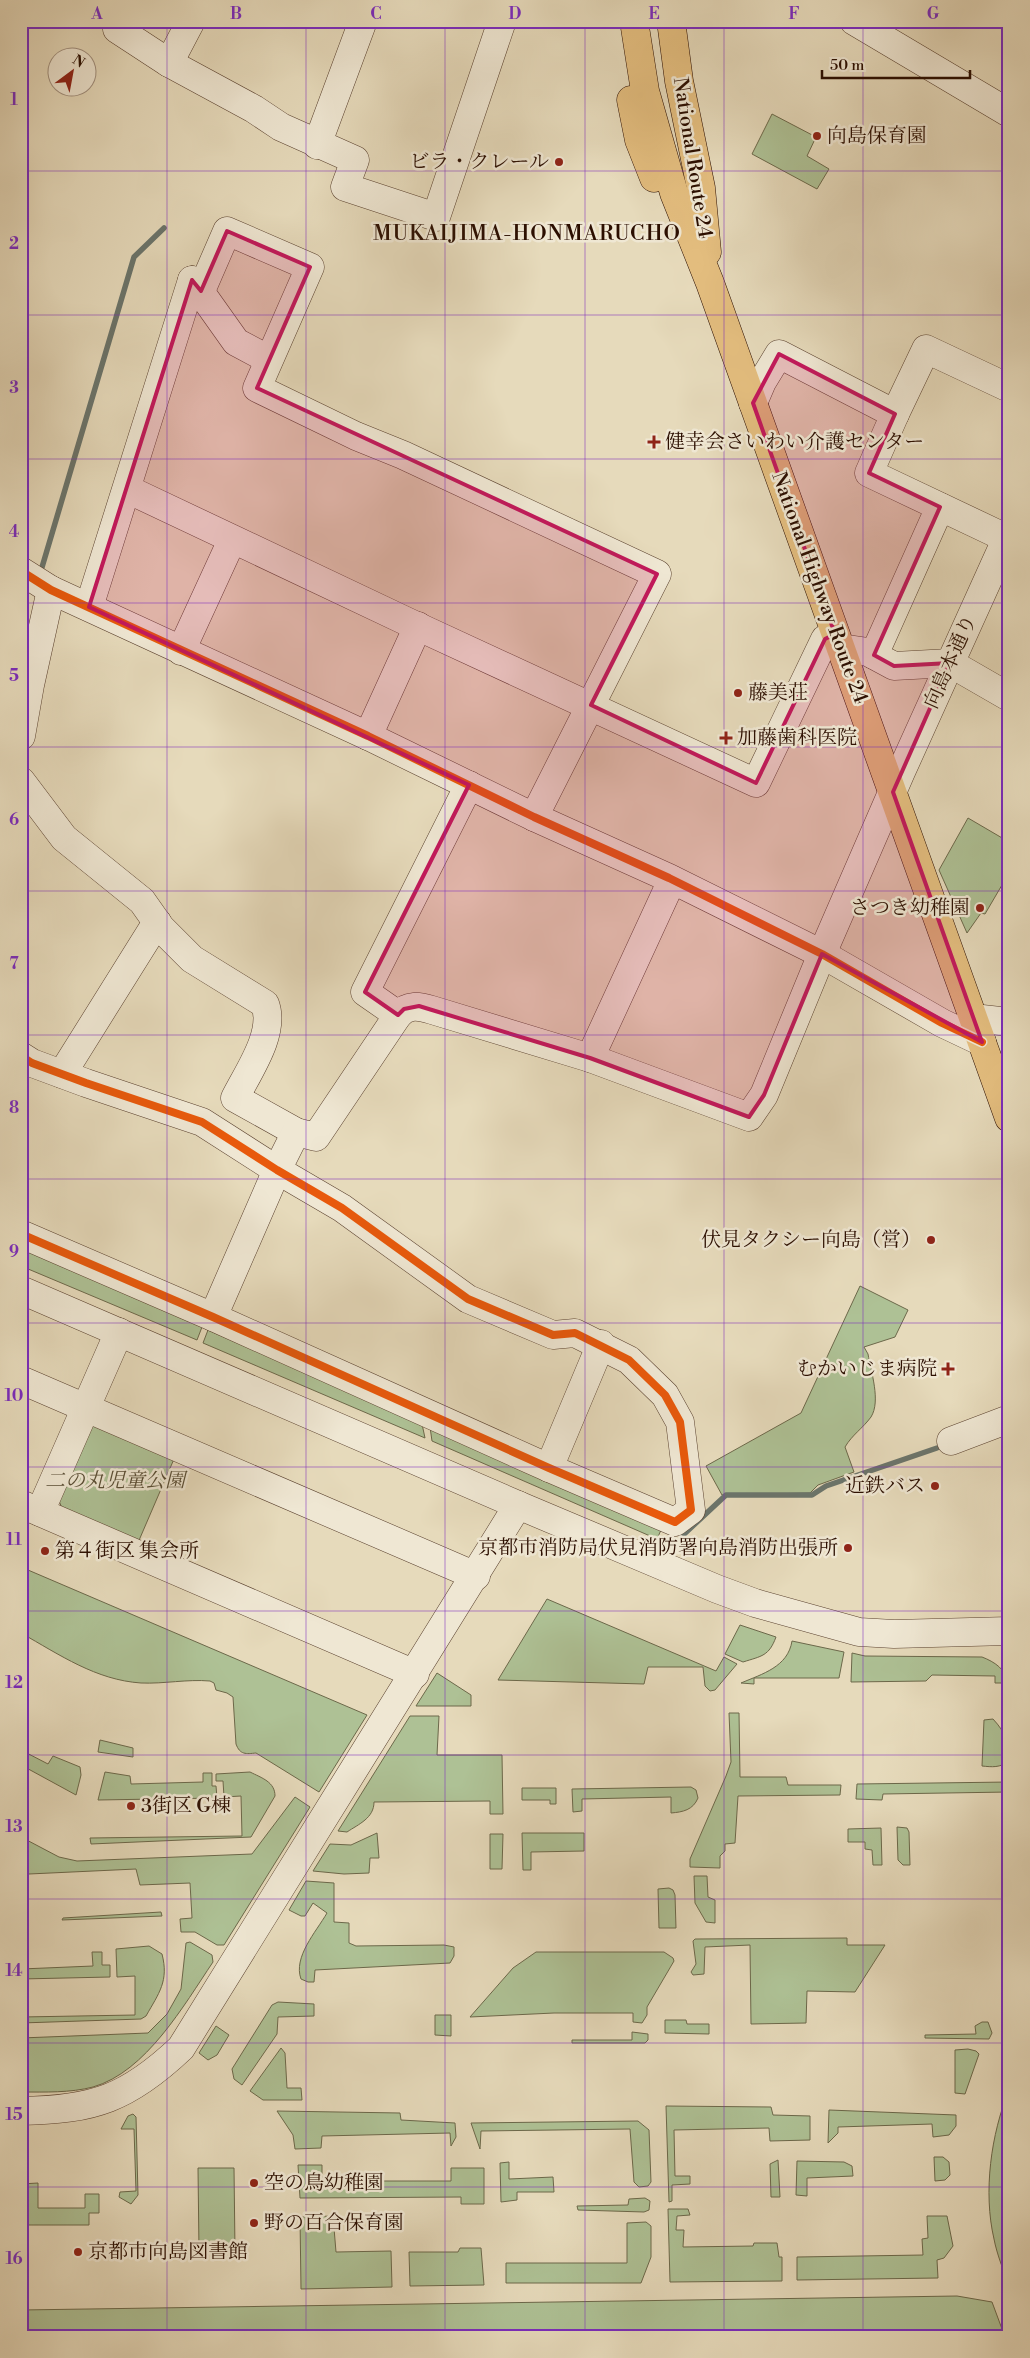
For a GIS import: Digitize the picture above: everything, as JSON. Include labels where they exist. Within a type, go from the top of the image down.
[{"type":"highway","name":"National Route 24","points":[[614,21],[639,140],[646,162],[710,283]]},
{"type":"highway","name":"National Highway Route 24","points":[[634,21],[645,91],[674,193],[710,283],[1009,1118]]},
{"type":"highway","name":"National Highway Route 24","points":[[651,21],[669,114],[710,283]]},
{"type":"highway","name":"National Route 24","points":[[671,21],[679,81],[701,188],[710,283]]},
{"type":"street","points":[[169,63],[191,21]]},
{"type":"street","points":[[317,144],[363,21]]},
{"type":"street","points":[[117,29],[169,63],[254,109],[281,127],[354,160],[345,187],[436,217],[502,21]]},
{"type":"street","points":[[854,21],[1009,112]]},
{"type":"street","points":[[200,291],[227,232],[310,267],[268,359],[257,388],[356,436],[403,455],[657,574],[534,817]]},
{"type":"street","points":[[89,608],[192,280],[236,342],[268,359]]},
{"type":"street","points":[[1008,535],[940,507],[869,473],[926,349],[1009,388]]},
{"type":"street","points":[[753,403],[762,382],[780,354],[895,414]]},
{"type":"street","points":[[127,489],[232,540],[756,782],[825,639],[838,641],[874,654],[894,666],[950,663],[1009,697]]},
{"type":"street","points":[[874,654],[940,507]]},
{"type":"street","name":"向島本通り","points":[[590,1058],[749,1117],[764,1095],[822,954],[1008,535]]},
{"type":"street","points":[[182,651],[232,540]]},
{"type":"street","points":[[21,571],[51,590],[368,736],[534,817],[672,880],[822,954],[942,1023],[977,1030],[1009,1022]]},
{"type":"street","points":[[21,736],[51,590]]},
{"type":"street","points":[[368,736],[418,626]]},
{"type":"street","points":[[21,781],[64,838],[142,901],[157,922],[192,959],[265,1004],[269,1014],[267,1031],[235,1098],[296,1132],[316,1137],[398,1015],[404,1009],[419,1006],[590,1058],[672,880]]},
{"type":"street","points":[[398,1015],[365,992],[469,785]]},
{"type":"street","points":[[62,1074],[157,922]]},
{"type":"street","points":[[21,1056],[32,1063],[62,1074],[202,1122],[277,1170],[342,1208],[468,1299],[553,1335],[575,1333],[629,1360],[665,1395],[680,1422],[691,1510],[675,1522],[21,1234]]},
{"type":"street","points":[[212,1317],[277,1170],[296,1132]]},
{"type":"street","points":[[21,1290],[518,1505],[717,1589],[755,1603],[850,1630],[894,1634],[1009,1632]]},
{"type":"street","points":[[119,1332],[86,1408],[30,1508],[415,1674]]},
{"type":"street","points":[[549,1468],[600,1344]]},
{"type":"street","points":[[21,1380],[476,1576]]},
{"type":"street","points":[[950,1440],[1009,1419]]},
{"type":"street","points":[[21,2111],[85,2106],[113,2098],[137,2085],[181,2048],[476,1576],[518,1505]]},
{"type":"highlighted area","points":[[227,231],[310,267],[257,388],[657,574],[591,705],[756,783],[825,639],[835,634],[753,403],[779,354],[895,414],[869,473],[940,507],[874,655],[894,666],[950,663],[893,792],[982,1042],[822,954],[764,1095],[749,1117],[590,1058],[419,1006],[404,1009],[398,1015],[365,992],[469,785],[89,607],[192,280],[201,291]]},
{"type":"green space","points":[[772,114],[816,137],[807,156],[829,169],[817,189],[752,154]]},
{"type":"green space","points":[[968,818],[1009,842],[1009,873],[985,914],[981,913],[967,933],[939,870]]},
{"type":"green space","points":[[21,1248],[202,1327],[197,1340],[21,1266]]},
{"type":"green space","points":[[860,1286],[908,1310],[895,1337],[864,1347],[868,1354],[873,1378],[875,1403],[871,1417],[845,1447],[854,1472],[818,1485],[810,1493],[722,1495],[706,1466],[801,1413]]},
{"type":"green space","points":[[208,1330],[422,1424],[425,1438],[203,1343]]},
{"type":"green space","name":"二の丸児童公園","points":[[103,1420],[177,1452],[137,1545],[64,1513],[57,1496],[90,1426]]},
{"type":"green space","points":[[430,1427],[661,1530],[657,1539],[432,1441]]},
{"type":"green space","points":[[21,1567],[367,1715],[319,1792],[256,1753],[246,1753],[239,1750],[236,1744],[233,1697],[216,1690],[214,1683],[210,1681],[184,1681],[141,1683],[109,1677],[64,1658],[21,1633]]},
{"type":"green space","points":[[547,1599],[716,1671],[724,1657],[737,1664],[715,1690],[710,1691],[705,1686],[703,1667],[648,1667],[644,1684],[498,1680]]},
{"type":"green space","points":[[740,1625],[776,1637],[771,1648],[760,1656],[743,1662],[725,1654]]},
{"type":"green space","points":[[792,1641],[844,1652],[839,1678],[754,1678],[754,1684],[741,1683],[765,1673],[780,1663],[790,1650]]},
{"type":"green space","points":[[852,1653],[865,1656],[982,1657],[999,1667],[1009,1683],[995,1683],[995,1676],[932,1675],[926,1681],[851,1682]]},
{"type":"green space","points":[[437,1673],[471,1695],[471,1706],[416,1706]]},
{"type":"green space","points":[[729,1713],[739,1713],[740,1777],[786,1777],[788,1785],[841,1785],[840,1795],[738,1796],[735,1843],[725,1844],[725,1851],[720,1856],[720,1868],[690,1867],[690,1859],[731,1762]]},
{"type":"green space","points":[[410,1716],[439,1716],[437,1755],[502,1755],[503,1814],[490,1814],[490,1801],[374,1802],[369,1816],[365,1820],[347,1832],[338,1831]]},
{"type":"green space","points":[[993,1719],[1006,1739],[1009,1761],[999,1766],[982,1766],[984,1720]]},
{"type":"green space","points":[[100,1740],[133,1748],[133,1757],[98,1752]]},
{"type":"green space","points":[[21,1750],[48,1764],[53,1756],[80,1767],[81,1775],[76,1795],[21,1765]]},
{"type":"green space","points":[[105,1772],[130,1776],[131,1784],[203,1782],[203,1773],[212,1773],[212,1786],[216,1786],[217,1798],[98,1800]]},
{"type":"green space","points":[[250,1772],[270,1784],[273,1787],[275,1796],[251,1837],[91,1844],[90,1838],[242,1836],[241,1796],[224,1797],[223,1781],[216,1781],[216,1774]]},
{"type":"green space","points":[[1009,1782],[1009,1792],[883,1794],[882,1800],[856,1799],[857,1784]]},
{"type":"green space","points":[[691,1787],[696,1790],[698,1798],[690,1808],[680,1812],[671,1813],[671,1797],[582,1799],[582,1811],[573,1812],[572,1789]]},
{"type":"green space","points":[[522,1788],[556,1788],[556,1804],[550,1804],[550,1800],[522,1800]]},
{"type":"green space","points":[[295,1797],[310,1807],[224,1945],[217,1945],[195,1932],[181,1932],[180,1919],[192,1918],[190,1883],[140,1885],[136,1869],[29,1874],[21,1872],[21,1837],[59,1857],[77,1861],[252,1854]]},
{"type":"green space","points":[[897,1827],[907,1828],[909,1832],[910,1865],[903,1865],[898,1860]]},
{"type":"green space","points":[[881,1828],[882,1865],[873,1865],[872,1850],[865,1849],[865,1842],[848,1842],[848,1829]]},
{"type":"green space","points":[[377,1833],[379,1858],[370,1858],[369,1873],[344,1874],[313,1871],[330,1844],[351,1845]]},
{"type":"green space","points":[[522,1833],[584,1833],[584,1851],[531,1852],[531,1870],[523,1870]]},
{"type":"green space","points":[[490,1834],[503,1834],[502,1869],[490,1869]]},
{"type":"green space","points":[[694,1876],[707,1876],[708,1897],[715,1900],[715,1923],[706,1922],[695,1903]]},
{"type":"green space","points":[[306,1881],[334,1883],[334,1922],[349,1923],[349,1943],[356,1946],[444,1945],[454,1947],[454,1956],[450,1963],[315,1970],[314,1982],[301,1979],[299,1971],[303,1953],[327,1913],[313,1903],[305,1916],[289,1910]]},
{"type":"green space","points":[[669,1888],[673,1890],[675,1895],[676,1928],[659,1928],[658,1889]]},
{"type":"green space","points":[[161,1912],[162,1916],[62,1920],[63,1918]]},
{"type":"green space","points":[[847,1938],[847,1945],[885,1945],[855,1992],[807,1991],[806,2023],[751,2024],[750,1945],[705,1947],[704,1974],[693,1975],[691,1972],[696,1964],[693,1941],[695,1939]]},
{"type":"green space","points":[[190,1942],[212,1955],[213,1962],[176,2016],[147,2052],[112,2079],[93,2087],[66,2091],[21,2092],[21,2038],[148,2033],[167,2014],[181,1989],[186,1943]]},
{"type":"green space","points":[[149,1946],[162,1954],[164,1972],[162,1986],[146,2016],[141,2019],[21,2023],[21,2017],[135,2015],[135,1976],[117,1977],[116,1949]]},
{"type":"green space","points":[[92,1952],[102,1952],[102,1965],[110,1965],[110,1977],[21,1979],[21,1969],[93,1966]]},
{"type":"green space","points":[[536,1952],[664,1952],[673,1958],[674,1961],[647,2007],[647,2015],[642,2023],[633,2022],[633,2013],[554,2013],[470,2017],[513,1968]]},
{"type":"green space","points":[[278,2002],[314,2004],[314,2016],[278,2017],[277,2034],[242,2085],[234,2079],[232,2069],[272,2005]]},
{"type":"green space","points":[[435,2015],[451,2015],[451,2036],[435,2035]]},
{"type":"green space","points":[[665,2020],[686,2020],[687,2024],[709,2024],[709,2034],[665,2033]]},
{"type":"green space","points":[[982,2022],[988,2022],[992,2033],[989,2039],[925,2038],[925,2035],[976,2034],[975,2026]]},
{"type":"green space","points":[[216,2026],[229,2035],[217,2055],[208,2060],[199,2053]]},
{"type":"green space","points":[[632,2032],[648,2034],[648,2040],[645,2043],[572,2043],[572,2040],[632,2040]]},
{"type":"green space","points":[[281,2048],[285,2053],[287,2088],[301,2088],[302,2100],[263,2100],[250,2091]]},
{"type":"green space","points":[[968,2049],[979,2054],[965,2094],[955,2093],[955,2050]]},
{"type":"green space","points":[[1009,2090],[1009,2287],[994,2239],[989,2202],[989,2183],[993,2144]]},
{"type":"green space","points":[[666,2106],[771,2107],[773,2115],[810,2116],[810,2140],[770,2141],[769,2128],[674,2130],[675,2176],[690,2176],[690,2184],[672,2185],[672,2201],[669,2202]]},
{"type":"green space","points":[[829,2110],[956,2115],[956,2126],[949,2135],[933,2137],[932,2124],[838,2127],[838,2133],[828,2143]]},
{"type":"green space","points":[[277,2111],[400,2113],[401,2120],[455,2123],[456,2137],[451,2146],[450,2133],[322,2136],[321,2148],[295,2149],[293,2135]]},
{"type":"green space","points":[[133,2114],[136,2117],[138,2195],[131,2204],[119,2197],[120,2192],[136,2191],[134,2129],[121,2129],[128,2116]]},
{"type":"green space","points":[[638,2121],[649,2130],[651,2182],[648,2186],[639,2187],[634,2182],[630,2129],[481,2131],[480,2149],[471,2123]]},
{"type":"green space","points":[[934,2157],[943,2157],[949,2162],[950,2175],[945,2180],[935,2181]]},
{"type":"green space","points":[[778,2160],[780,2197],[771,2197],[770,2164]]},
{"type":"green space","points":[[797,2161],[844,2162],[852,2166],[853,2176],[807,2178],[807,2196],[796,2195]]},
{"type":"green space","points":[[509,2162],[509,2179],[553,2177],[554,2192],[517,2192],[517,2200],[501,2202],[500,2163]]},
{"type":"green space","points":[[298,2165],[322,2165],[322,2181],[451,2181],[451,2168],[484,2168],[484,2204],[461,2204],[461,2197],[300,2198]]},
{"type":"green space","points":[[198,2168],[234,2168],[235,2251],[199,2251]]},
{"type":"green space","points":[[38,2183],[38,2208],[85,2208],[85,2194],[99,2194],[99,2213],[89,2213],[89,2225],[21,2225],[21,2184]]},
{"type":"green space","points":[[645,2198],[650,2201],[649,2210],[644,2212],[578,2210],[577,2206],[628,2205],[629,2199]]},
{"type":"green space","points":[[668,2209],[688,2209],[690,2215],[677,2216],[676,2230],[684,2230],[683,2247],[753,2246],[754,2243],[777,2243],[779,2257],[782,2257],[782,2281],[670,2282]]},
{"type":"green space","points":[[333,2216],[336,2252],[391,2251],[392,2287],[301,2289],[300,2217]]},
{"type":"green space","points":[[927,2216],[947,2216],[953,2246],[944,2258],[937,2260],[938,2278],[797,2280],[797,2257],[923,2255],[922,2239],[928,2238]]},
{"type":"green space","points":[[646,2222],[651,2226],[651,2257],[641,2283],[506,2283],[506,2263],[627,2263],[627,2223]]},
{"type":"green space","points":[[460,2248],[481,2248],[484,2285],[410,2286],[409,2252],[458,2252]]},
{"type":"green space","points":[[957,2296],[992,2302],[1005,2337],[21,2337],[21,2310]]},
{"type":"water","points":[[508,2332],[562,2337],[473,2337],[485,2333]]},
{"type":"waterway","points":[[40,574],[134,257],[164,228]]},
{"type":"waterway","points":[[682,1536],[726,1495],[812,1495],[826,1486],[937,1448]]},
{"type":"cycle path","points":[[21,571],[51,590],[368,736],[534,817],[669,878],[822,954],[942,1023],[982,1042]]},
{"type":"cycle path","points":[[21,1056],[32,1063],[86,1083],[202,1122],[277,1170],[342,1208],[468,1299],[553,1335],[575,1333],[629,1360],[665,1395],[680,1422],[691,1510],[675,1522],[21,1234]]},
{"type":"place","name":"向島保育園","points":[[817,136]]},
{"type":"place","name":"ビラ・クレール","points":[[559,162]]},
{"type":"place","name":"健幸会さいわい介護センター","points":[[654,442]]},
{"type":"place","name":"藤美荘","points":[[738,693]]},
{"type":"place","name":"加藤歯科医院","points":[[726,738]]},
{"type":"place","name":"さつき幼稚園","points":[[980,908]]},
{"type":"place","name":"伏見タクシー向島（営）","points":[[931,1240]]},
{"type":"place","name":"むかいじま病院","points":[[948,1369]]},
{"type":"place","name":"近鉄バス","points":[[935,1486]]},
{"type":"place","name":"京都市消防局伏見消防署向島消防出張所","points":[[848,1548]]},
{"type":"place","name":"第４街区 集会所","points":[[45,1551]]},
{"type":"place","name":"3街区 G棟","points":[[131,1806]]},
{"type":"place","name":"空の鳥幼稚園","points":[[254,2183]]},
{"type":"place","name":"野の百合保育園","points":[[254,2223]]},
{"type":"place","name":"京都市向島図書館","points":[[78,2252]]},
{"type":"district","name":"MUKAIJIMA-HONMARUCHO","points":[[527,234]]}]
